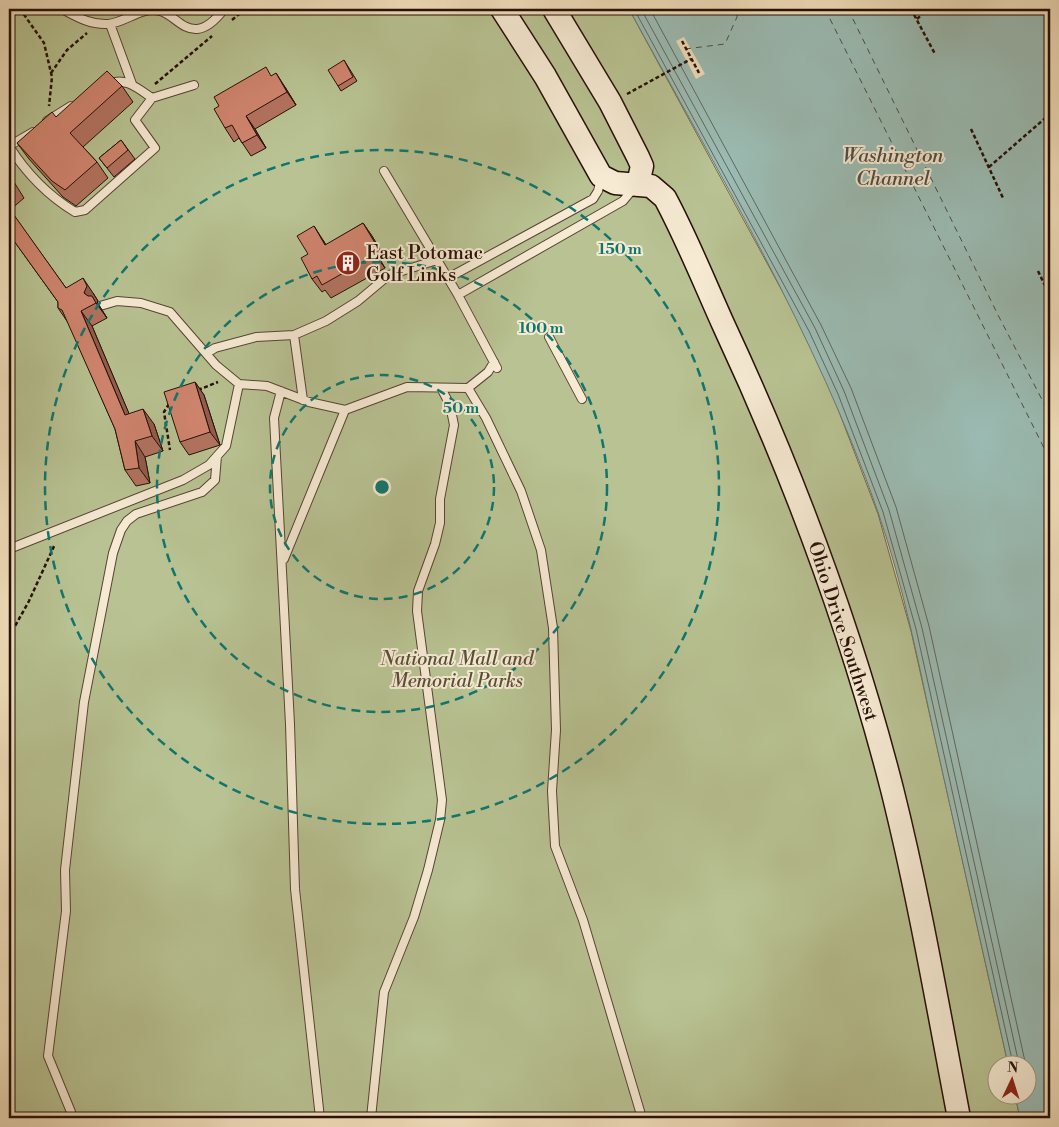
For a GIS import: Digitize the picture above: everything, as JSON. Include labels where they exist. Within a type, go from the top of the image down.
[{"type":"street","points":[[502,9],[545,76],[601,176]]},
{"type":"street","points":[[554,9],[610,102],[642,166],[638,184]]},
{"type":"street","name":"Ohio Drive Southwest","points":[[601,176],[615,183],[638,184],[657,190],[671,210],[766,418],[828,574],[864,687],[898,812],[924,931],[959,1118]]},
{"type":"lane","points":[[62,9],[87,22],[110,24],[140,12],[159,11],[188,28],[200,29],[215,20],[224,9]]},
{"type":"lane","points":[[110,24],[132,84]]},
{"type":"lane","points":[[99,89],[115,81],[132,84],[152,98]]},
{"type":"lane","points":[[77,102],[48,120],[45,125],[9,146],[23,168],[55,200],[75,212],[85,210],[156,148],[135,120],[152,98],[194,85]]},
{"type":"lane","points":[[100,306],[117,301],[133,302],[170,312],[226,374],[239,384],[267,386],[303,400],[345,410],[407,387],[468,388],[496,365],[458,295],[384,171]]},
{"type":"lane","points":[[448,278],[594,199],[601,176]]},
{"type":"lane","points":[[458,295],[623,201],[638,184]]},
{"type":"lane","points":[[207,353],[215,348],[256,337],[294,335],[326,321],[358,301],[389,275],[437,260]]},
{"type":"lane","points":[[294,335],[303,400]]},
{"type":"lane","points":[[549,337],[582,399]]},
{"type":"lane","points":[[9,549],[183,480],[209,465],[226,446],[239,384]]},
{"type":"lane","points":[[371,1118],[384,992],[414,917],[440,820],[442,800],[417,610],[418,591],[435,544],[440,523],[440,499],[454,424],[450,405],[441,388]]},
{"type":"lane","points":[[468,388],[486,418],[521,491],[541,550],[553,628],[556,730],[552,791],[555,846],[586,930],[642,1118]]},
{"type":"lane","points":[[281,391],[274,418],[283,561],[294,823],[294,889],[320,1118]]},
{"type":"lane","points":[[283,561],[345,410]]},
{"type":"lane","points":[[71,1118],[71,1112],[48,1056],[66,911],[65,870],[84,702],[113,553],[121,530],[127,521],[136,514],[202,492],[215,480],[217,456]]},
{"type":"path","points":[[20,9],[44,43],[51,73],[48,120]]},
{"type":"path","points":[[226,24],[245,9]]},
{"type":"path","points":[[912,9],[935,54]]},
{"type":"path","points":[[917,19],[928,9]]},
{"type":"path","points":[[51,73],[67,50],[100,23]]},
{"type":"path","points":[[144,92],[219,31]]},
{"type":"path","points":[[682,42],[699,74]]},
{"type":"path","points":[[610,102],[691,59]]},
{"type":"path","points":[[989,167],[1050,114]]},
{"type":"path","points":[[971,130],[1003,198]]},
{"type":"path","points":[[1038,271],[1050,296]]},
{"type":"path","points":[[197,390],[215,384],[226,374]]},
{"type":"path","points":[[170,450],[164,412],[172,399]]},
{"type":"path","points":[[9,637],[29,601],[53,546],[67,526]]},
{"type":"green space","name":"National Mall and Memorial Parks","points":[[9,9],[629,9],[805,333],[833,396],[878,514],[911,631],[1006,1054],[986,1054],[986,1104],[1017,1104],[1020,1118],[9,1118]]},
{"type":"water","name":"Washington Channel","points":[[629,9],[1050,9],[1050,1118],[1020,1118],[1017,1104],[1036,1104],[1036,1054],[1006,1054],[917,656],[896,569],[878,512],[826,382],[796,318],[731,194]]},
{"type":"pier","points":[[684,37],[705,74],[696,79],[676,41]]},
{"type":"building","points":[[344,60],[353,77],[338,86],[328,70]]},
{"type":"building","points":[[266,67],[271,76],[276,73],[287,92],[246,116],[257,135],[242,143],[232,125],[225,128],[214,109],[219,106],[214,97]]},
{"type":"building","points":[[107,71],[122,86],[70,133],[97,162],[65,190],[52,181],[17,143],[52,112],[56,117]]},
{"type":"building","points":[[121,140],[128,150],[107,168],[99,158]]},
{"type":"building","points":[[9,177],[14,182],[9,187]]},
{"type":"building","points":[[9,208],[66,288],[83,278],[87,286],[84,293],[92,296],[96,303],[81,311],[125,415],[143,409],[152,436],[135,441],[139,468],[125,470],[115,429],[62,310],[58,308],[58,302],[9,234]]},
{"type":"building","points":[[363,223],[375,243],[370,245],[375,255],[322,285],[317,276],[312,279],[301,258],[308,254],[297,236],[314,226],[325,245]]},
{"type":"building","points":[[195,382],[210,432],[180,442],[164,392]]},
{"type":"ferry route","points":[[685,49],[725,44],[737,17],[737,9]]},
{"type":"ferry route","points":[[825,9],[1050,460]]},
{"type":"ferry route","points":[[848,9],[998,315],[1050,415]]},
{"type":"place","name":"East Potomac Golf Links","points":[[348,263]]}]
